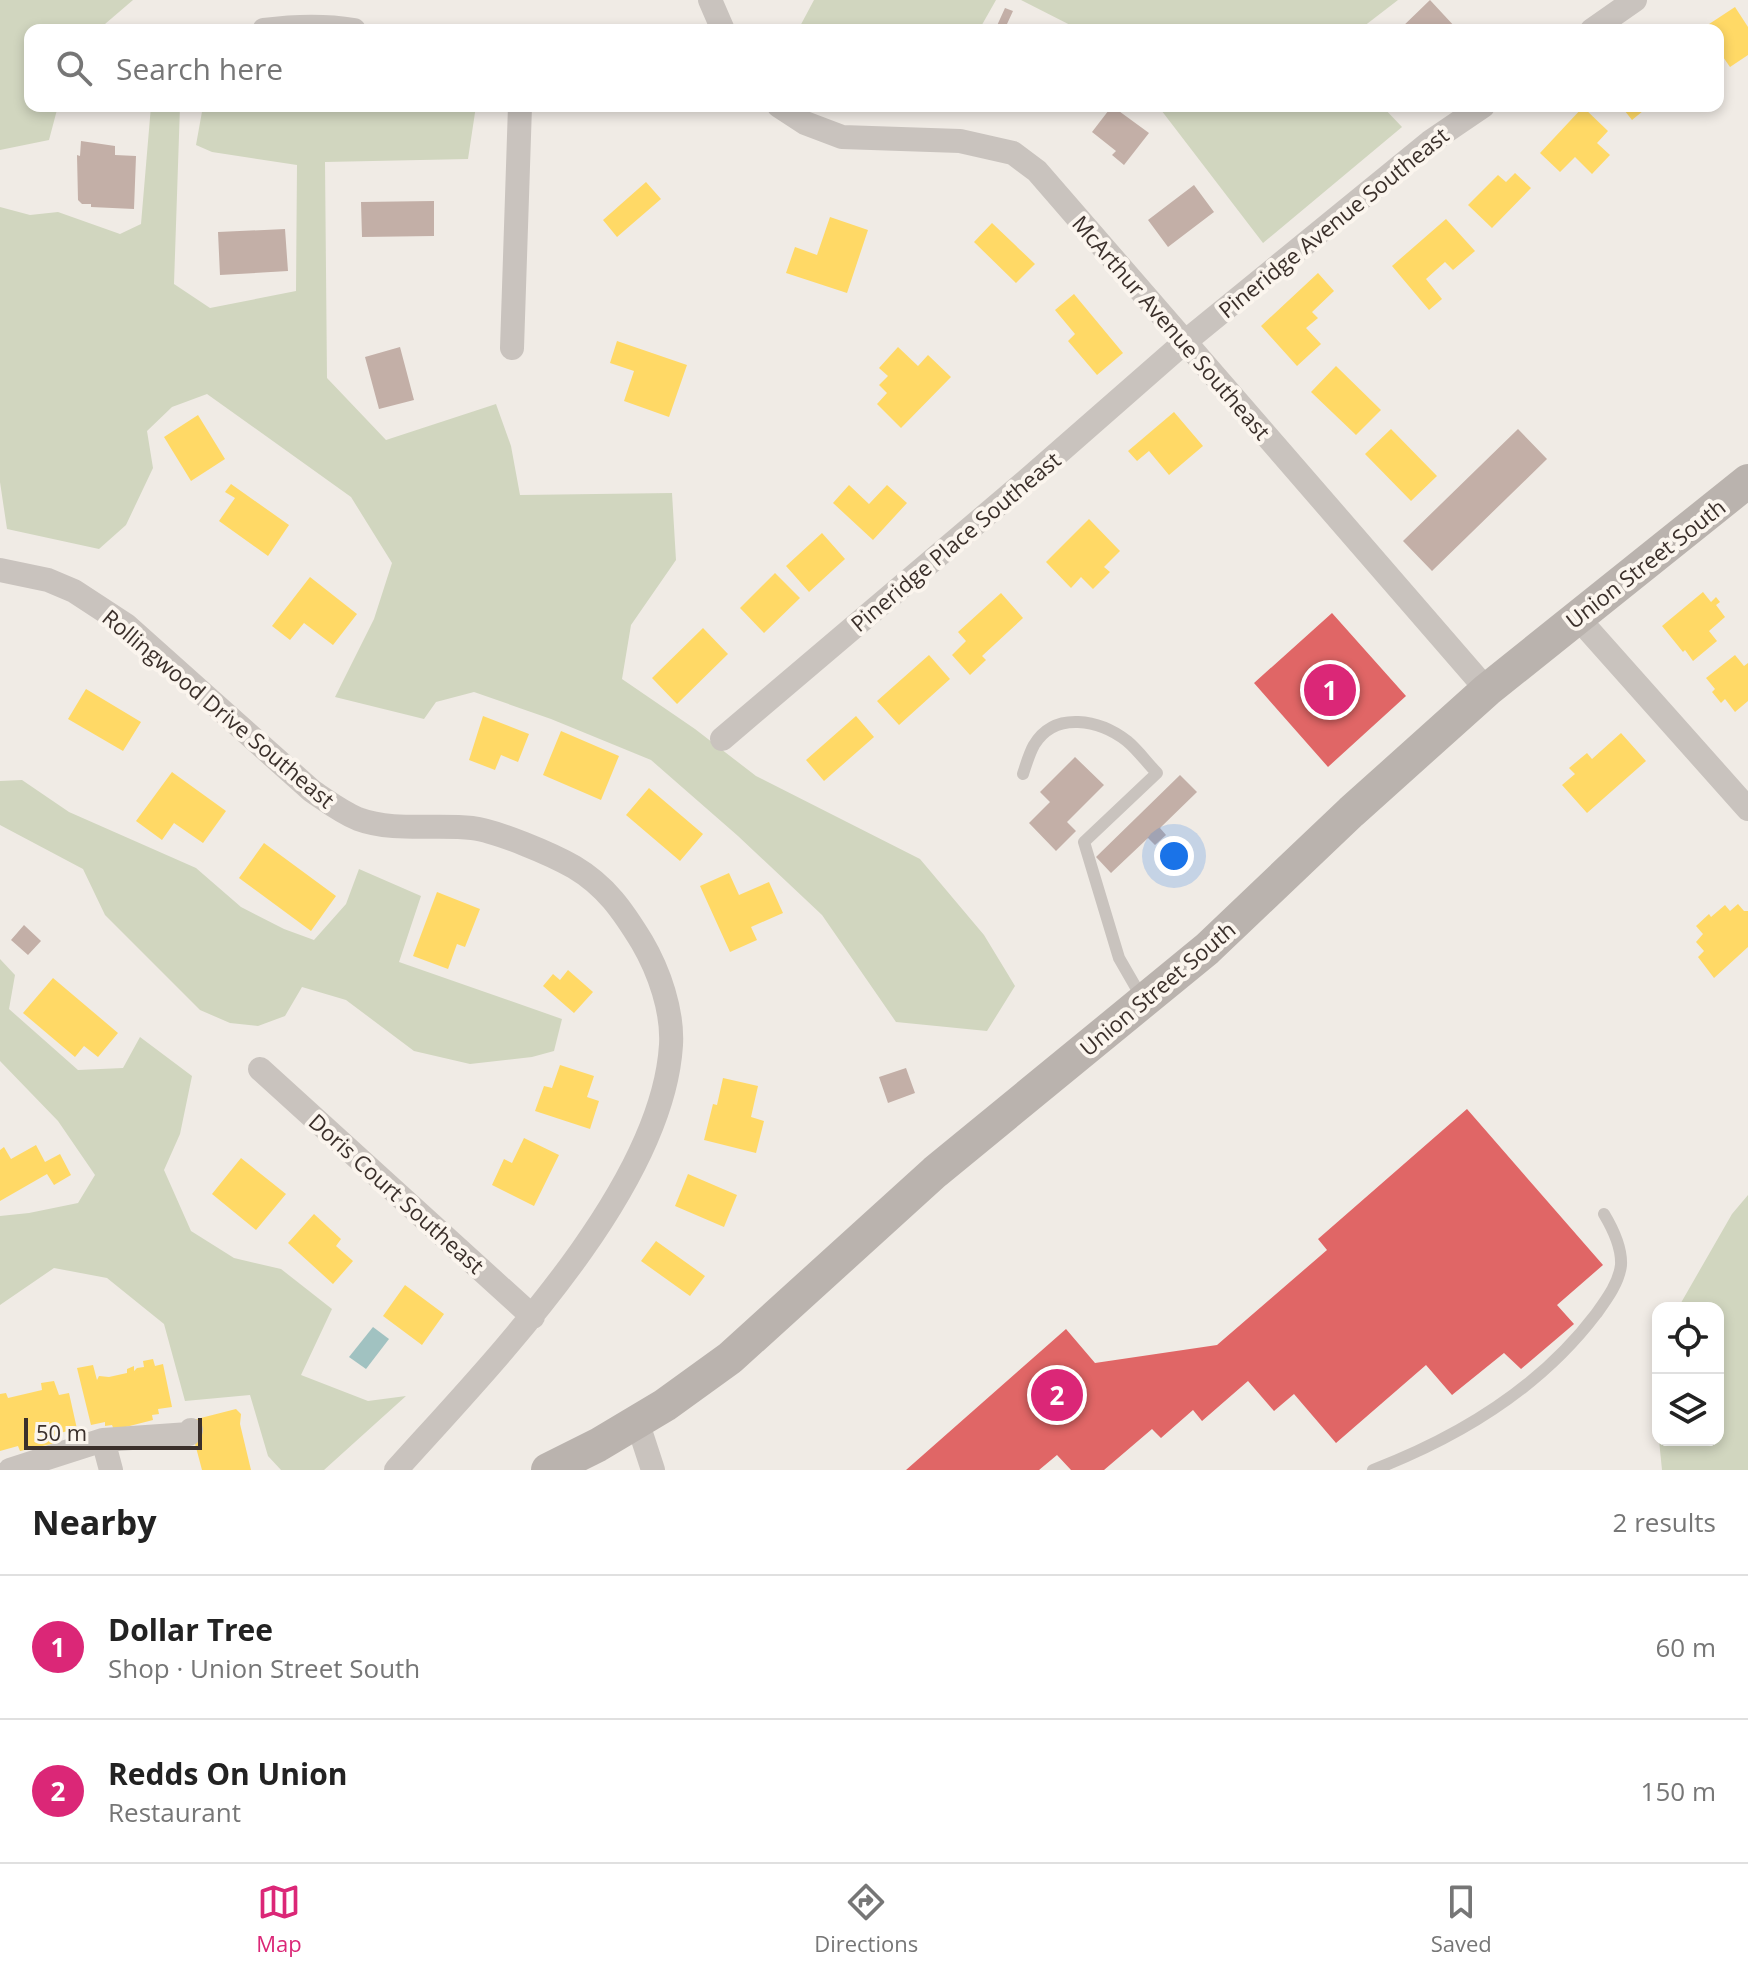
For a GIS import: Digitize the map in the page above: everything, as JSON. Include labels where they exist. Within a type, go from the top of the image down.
[{"type":"main road","name":"Union Street South","points":[[565,1466],[665,1405],[730,1358],[935,1172],[1207,949],[1351,812],[1487,690],[1748,481]]},
{"type":"street","points":[[710,0],[720,24]]},
{"type":"street","points":[[1601,24],[1635,0]]},
{"type":"street","points":[[512,348],[520,112]]},
{"type":"street","name":"McArthur Avenue Southeast","points":[[788,112],[805,123],[842,137],[960,141],[1013,153],[1037,171],[1487,690]]},
{"type":"street","name":"Pineridge Avenue Southeast","points":[[1186,341],[1430,142],[1474,112]]},
{"type":"street","name":"Pineridge Place Southeast","points":[[722,739],[1186,341]]},
{"type":"street","name":"Rollingwood Drive Southeast","points":[[0,570],[48,580],[74,591],[126,625],[312,791],[338,810],[361,820],[384,824],[475,829],[572,866],[616,900],[633,923],[651,957],[669,1015],[671,1045],[665,1085],[633,1165],[608,1210],[533,1317],[396,1470]]},
{"type":"street","points":[[1577,617],[1748,809]]},
{"type":"street","name":"Doris Court Southeast","points":[[260,1069],[533,1317]]},
{"type":"street","points":[[637,1421],[653,1470]]},
{"type":"street","points":[[10,1470],[103,1440],[189,1434],[191,1430]]},
{"type":"street","points":[[103,1440],[111,1470]]},
{"type":"lane","points":[[1023,774],[1035,743],[1055,726],[1071,721],[1098,724],[1127,742],[1157,773],[1084,842],[1119,958],[1144,1001]]},
{"type":"lane","points":[[1373,1470],[1476,1421],[1528,1387],[1575,1342],[1611,1294],[1621,1266],[1616,1235],[1604,1214]]},
{"type":"green space","points":[[0,0],[133,0],[105,24],[24,24],[24,112],[56,112],[49,140],[0,150]]},
{"type":"green space","points":[[814,0],[996,0],[982,24],[801,24]]},
{"type":"green space","points":[[1021,0],[1398,0],[1367,24],[1068,24]]},
{"type":"green space","points":[[150,112],[180,112],[174,284],[210,308],[296,291],[297,165],[212,152],[196,145],[202,112],[475,112],[468,159],[325,162],[327,378],[386,440],[496,404],[511,446],[520,495],[672,493],[676,560],[631,625],[622,679],[756,776],[920,859],[984,935],[1015,986],[987,1031],[896,1022],[822,915],[651,760],[551,719],[474,692],[436,702],[424,719],[335,697],[374,619],[392,563],[351,497],[207,394],[172,407],[147,431],[153,468],[126,525],[99,549],[7,529],[0,482],[0,207],[30,215],[58,212],[120,234],[141,224]]},
{"type":"green space","points":[[1163,112],[1388,112],[1402,127],[1263,243]]},
{"type":"green space","points":[[22,780],[69,812],[196,868],[241,907],[314,940],[346,904],[359,869],[421,896],[399,962],[562,1019],[554,1051],[532,1057],[470,1064],[414,1051],[346,1000],[302,987],[285,1016],[258,1026],[230,1023],[200,1010],[105,915],[83,869],[0,825],[0,781]]},
{"type":"green space","points":[[0,959],[15,975],[9,1009],[78,1070],[123,1068],[140,1037],[192,1076],[180,1134],[164,1170],[191,1231],[234,1258],[281,1269],[332,1309],[301,1375],[368,1401],[406,1396],[324,1470],[281,1470],[268,1456],[250,1395],[185,1401],[164,1324],[107,1278],[54,1268],[0,1305],[0,1216],[78,1203],[95,1175],[58,1121],[0,1061]]},
{"type":"green space","points":[[1748,1195],[1748,1470],[1662,1470],[1660,1446],[1724,1446],[1724,1302],[1681,1302],[1732,1214]]},
{"type":"water","points":[[373,1327],[389,1339],[366,1369],[349,1357]]},
{"type":"building: Homes","points":[[1735,7],[1748,27],[1748,55],[1730,67],[1724,58],[1724,24],[1709,24]]},
{"type":"building: Homes","points":[[1578,112],[1588,112],[1608,131],[1597,143],[1610,155],[1592,174],[1575,157],[1560,172],[1540,153]]},
{"type":"building: Homes","points":[[1626,112],[1642,112],[1632,120]]},
{"type":"building: Homes","points":[[1515,173],[1531,188],[1492,228],[1468,205],[1498,175],[1506,182]]},
{"type":"building: Homes","points":[[646,182],[661,199],[617,237],[603,220]]},
{"type":"building: Homes","points":[[830,217],[868,230],[847,293],[786,273],[795,247],[817,255]]},
{"type":"building: Homes","points":[[1446,219],[1475,251],[1453,270],[1445,262],[1426,279],[1442,299],[1429,310],[1392,266]]},
{"type":"building: Homes","points":[[992,223],[1035,264],[1016,283],[974,242]]},
{"type":"building: Homes","points":[[1318,273],[1334,291],[1312,312],[1318,318],[1306,328],[1321,344],[1297,366],[1261,326]]},
{"type":"building: Homes","points":[[1074,294],[1123,353],[1097,375],[1068,341],[1075,334],[1055,310]]},
{"type":"building: Homes","points":[[617,341],[687,365],[669,417],[624,401],[634,371],[610,363]]},
{"type":"building: Homes","points":[[898,347],[918,366],[928,355],[951,377],[901,428],[877,404],[887,393],[879,385],[888,376],[879,368]]},
{"type":"building: Homes","points":[[1336,366],[1381,410],[1356,435],[1311,392]]},
{"type":"building: Homes","points":[[1174,412],[1203,446],[1169,475],[1149,451],[1137,461],[1128,451]]},
{"type":"building: Homes","points":[[198,415],[225,459],[191,481],[164,437]]},
{"type":"building: Homes","points":[[1391,429],[1437,476],[1411,501],[1365,454]]},
{"type":"building: Homes","points":[[231,484],[289,525],[268,556],[219,521],[235,498],[225,492]]},
{"type":"building: Homes","points":[[849,485],[869,504],[887,485],[907,503],[873,540],[833,503]]},
{"type":"building: Homes","points":[[1089,519],[1120,551],[1104,567],[1110,572],[1093,589],[1081,577],[1071,588],[1046,562]]},
{"type":"building: Homes","points":[[822,533],[845,559],[809,592],[786,566]]},
{"type":"building: Homes","points":[[775,573],[800,598],[764,633],[740,608]]},
{"type":"building: Homes","points":[[310,577],[357,614],[333,645],[304,623],[290,640],[272,626]]},
{"type":"building: Homes","points":[[1703,592],[1711,602],[1716,597],[1720,602],[1716,605],[1725,617],[1709,631],[1717,641],[1693,661],[1662,626]]},
{"type":"building: Homes","points":[[1001,593],[1023,618],[982,656],[986,660],[970,675],[952,655],[966,641],[958,632]]},
{"type":"building: Homes","points":[[703,628],[728,654],[677,704],[652,678]]},
{"type":"building: Homes","points":[[929,655],[950,679],[899,725],[877,701]]},
{"type":"building: Homes","points":[[1735,655],[1744,666],[1748,663],[1748,701],[1735,712],[1725,699],[1721,703],[1706,678]]},
{"type":"building: Homes","points":[[86,689],[141,722],[123,751],[68,719]]},
{"type":"building: Homes","points":[[483,716],[529,734],[518,762],[501,755],[495,770],[469,760]]},
{"type":"building: Homes","points":[[856,716],[874,737],[824,781],[806,760]]},
{"type":"building: Homes","points":[[561,731],[619,756],[601,800],[543,775]]},
{"type":"building: Homes","points":[[1621,733],[1646,761],[1587,813],[1562,785],[1575,774],[1569,768],[1587,753],[1592,759]]},
{"type":"building: Homes","points":[[172,772],[226,811],[203,843],[174,823],[162,840],[136,821]]},
{"type":"building: Homes","points":[[649,788],[703,834],[680,861],[626,815]]},
{"type":"building: Homes","points":[[264,843],[336,896],[311,931],[239,878]]},
{"type":"building: Homes","points":[[729,873],[739,895],[769,882],[783,913],[751,927],[757,940],[730,952],[700,886]]},
{"type":"building: Homes","points":[[437,892],[480,909],[465,947],[457,944],[448,969],[413,956]]},
{"type":"building: Homes","points":[[1738,904],[1748,911],[1748,947],[1714,978],[1698,957],[1704,951],[1696,942],[1703,934],[1696,926],[1725,905],[1730,911]]},
{"type":"building: Homes","points":[[568,970],[593,992],[574,1013],[543,986],[553,974],[560,980]]},
{"type":"building: Homes","points":[[53,978],[118,1033],[98,1057],[84,1046],[75,1057],[23,1013]]},
{"type":"building: Homes","points":[[560,1065],[594,1076],[587,1097],[599,1101],[590,1129],[535,1111],[544,1086],[552,1088]]},
{"type":"building: Homes","points":[[723,1078],[758,1086],[751,1117],[764,1121],[756,1153],[704,1140]]},
{"type":"building: Homes","points":[[524,1138],[559,1155],[534,1206],[492,1185],[504,1159],[512,1163]]},
{"type":"building: Homes","points":[[36,1145],[45,1162],[60,1154],[71,1175],[54,1185],[47,1174],[0,1201],[0,1150],[4,1147],[11,1159]]},
{"type":"building: Homes","points":[[241,1158],[286,1194],[256,1230],[212,1194]]},
{"type":"building: Homes","points":[[688,1174],[737,1195],[724,1227],[675,1206]]},
{"type":"building: Homes","points":[[314,1214],[341,1239],[336,1246],[353,1261],[333,1284],[288,1243]]},
{"type":"building: Homes","points":[[656,1241],[705,1276],[690,1296],[641,1261]]},
{"type":"building: Homes","points":[[405,1285],[444,1314],[422,1345],[383,1316]]},
{"type":"building: Homes","points":[[153,1359],[155,1366],[163,1364],[172,1407],[158,1409],[159,1414],[152,1415],[153,1420],[114,1430],[112,1425],[105,1426],[105,1422],[91,1425],[77,1368],[93,1365],[97,1380],[99,1376],[127,1373],[127,1369],[134,1366],[134,1371],[144,1367],[143,1361]]},
{"type":"building: Homes","points":[[54,1381],[59,1395],[69,1393],[77,1429],[55,1434],[56,1443],[20,1451],[18,1446],[0,1451],[0,1394],[6,1393],[8,1398],[42,1390],[41,1383]]},
{"type":"building: Homes","points":[[236,1409],[241,1414],[240,1424],[251,1470],[202,1470],[189,1421]]},
{"type":"building: Shops","points":[[1332,613],[1406,696],[1328,767],[1254,683]]},
{"type":"building: Shops","points":[[1467,1109],[1603,1265],[1557,1305],[1574,1324],[1521,1369],[1504,1353],[1452,1395],[1426,1365],[1336,1443],[1294,1394],[1274,1411],[1248,1381],[1202,1421],[1193,1410],[1161,1438],[1152,1429],[1104,1470],[1071,1470],[1057,1455],[1039,1470],[906,1470],[1066,1329],[1095,1363],[1217,1345],[1327,1250],[1318,1239]]},
{"type":"building: Other","points":[[1430,0],[1452,24],[1405,24]]},
{"type":"building: Other","points":[[1005,8],[1013,11],[1007,24],[998,24]]},
{"type":"building: Other","points":[[1107,112],[1120,112],[1149,133],[1124,165],[1112,155],[1116,151],[1092,132]]},
{"type":"building: Other","points":[[81,141],[115,146],[115,155],[136,156],[134,209],[91,207],[91,204],[82,204],[78,200],[77,155],[80,156]]},
{"type":"building: Other","points":[[1194,185],[1214,212],[1168,247],[1148,220]]},
{"type":"building: Other","points":[[434,201],[434,236],[362,237],[361,202]]},
{"type":"building: Other","points":[[285,229],[288,271],[220,275],[218,232]]},
{"type":"building: Other","points":[[400,347],[414,400],[379,409],[365,357]]},
{"type":"building: Other","points":[[1518,429],[1547,459],[1432,571],[1403,541]]},
{"type":"building: Other","points":[[1075,757],[1104,785],[1067,822],[1076,831],[1056,851],[1029,823],[1050,802],[1040,792]]},
{"type":"building: Other","points":[[1180,775],[1197,792],[1160,828],[1166,835],[1155,845],[1148,838],[1111,873],[1096,857]]},
{"type":"building: Other","points":[[24,925],[41,941],[28,955],[11,940]]},
{"type":"building: Other","points":[[906,1068],[915,1093],[888,1103],[879,1077]]},
{"type":"place","name":"Dollar Tree","points":[[1330,690]]},
{"type":"place","name":"Redds On Union","points":[[1057,1395]]}]
